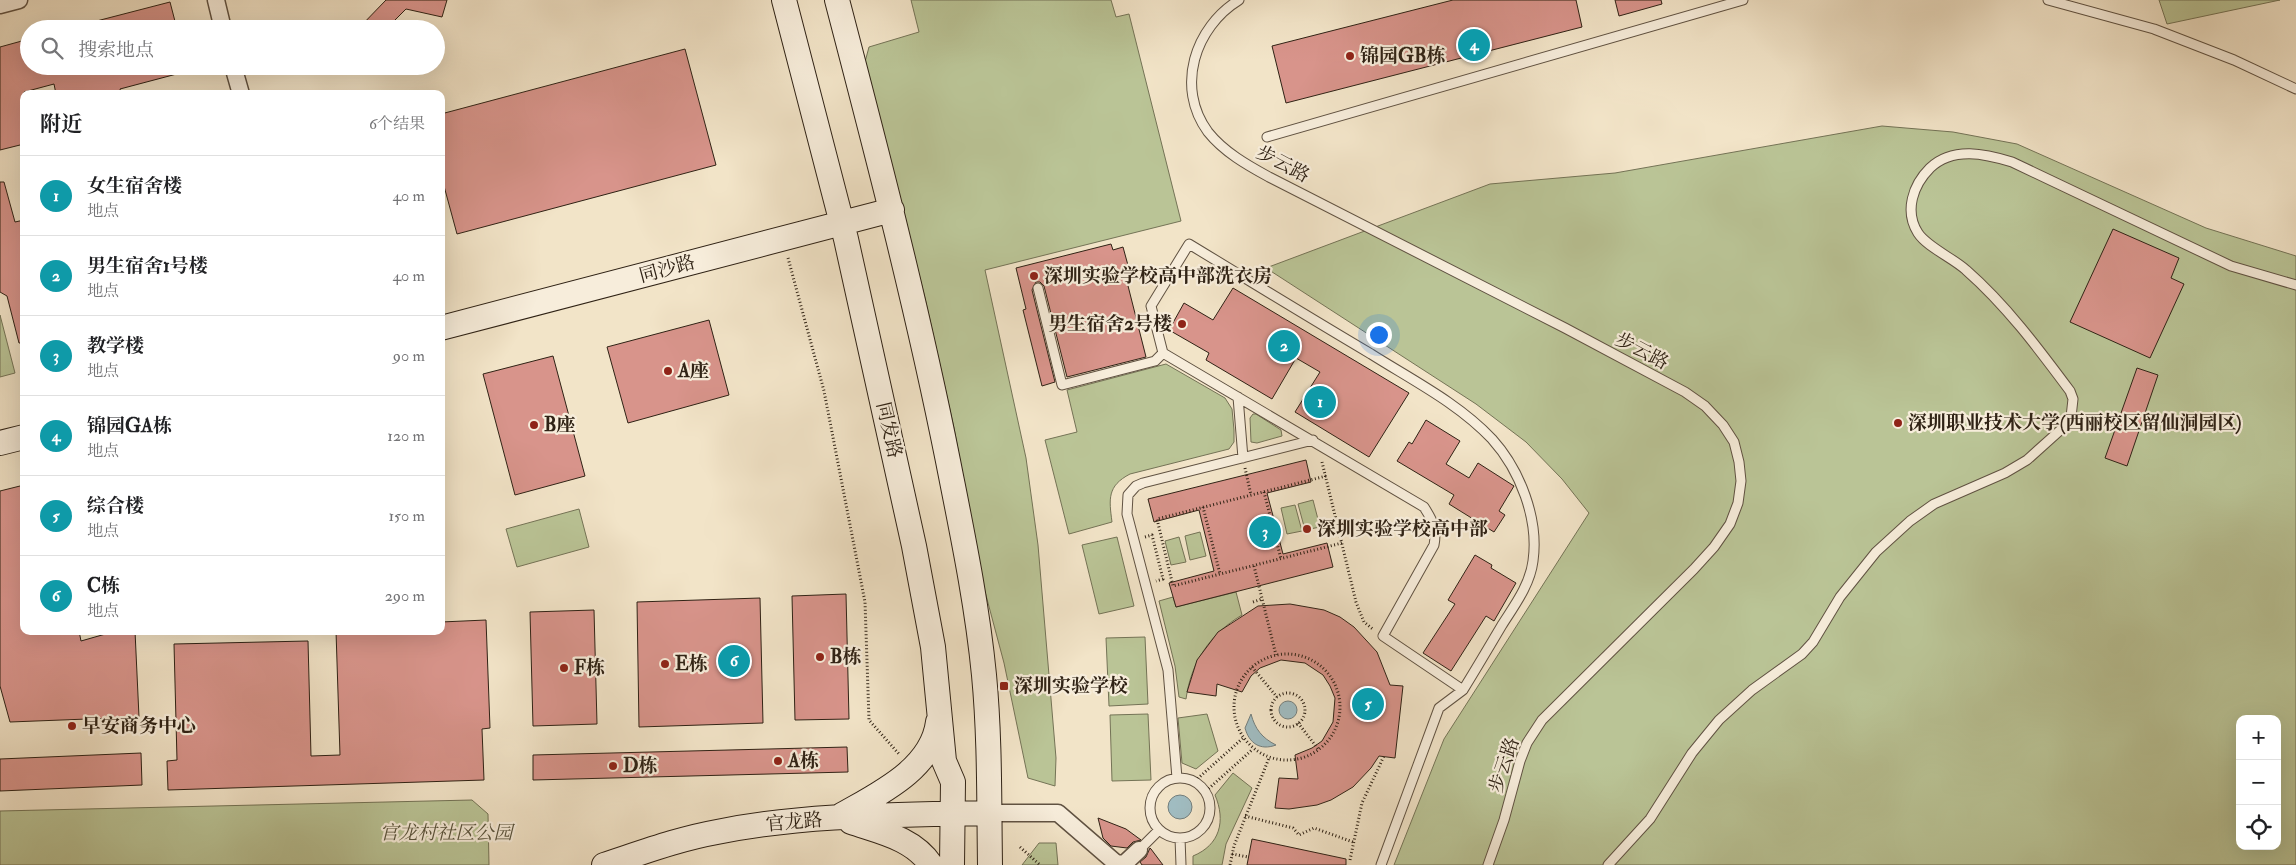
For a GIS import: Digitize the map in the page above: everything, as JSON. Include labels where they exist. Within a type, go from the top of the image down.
[{"type":"main road","name":"同发路","points":[[784,0],[842,223],[914,546],[932,647],[944,761],[953,782],[952,865]]},
{"type":"main road","points":[[837,0],[892,210],[933,388],[974,600],[986,708],[990,865]]},
{"type":"main road","name":"同沙路","points":[[445,327],[892,210]]},
{"type":"main road","points":[[0,443],[20,438]]},
{"type":"main road","points":[[837,818],[891,786],[914,766],[934,737],[939,713]]},
{"type":"main road","name":"官龙路","points":[[604,865],[715,832],[763,824],[837,818],[990,813]]},
{"type":"main road","points":[[837,818],[903,840],[914,846],[931,865]]},
{"type":"street","points":[[0,5],[18,0]]},
{"type":"street","points":[[216,0],[221,20]]},
{"type":"street","points":[[236,75],[240,90]]},
{"type":"street","points":[[990,813],[1058,813],[1117,864],[1129,860],[1139,850]]},
{"type":"lane","name":"步云路","points":[[1239,0],[1224,11],[1202,37],[1194,57],[1191,74],[1193,93],[1199,114],[1208,131],[1224,148],[1269,177],[1685,392],[1704,406],[1723,425],[1734,442],[1741,481],[1738,503],[1730,524],[1714,547],[1694,568],[1542,720],[1527,742],[1504,820],[1488,865]]},
{"type":"lane","points":[[1267,137],[1743,0]]},
{"type":"lane","points":[[2048,0],[2154,29],[2234,60],[2296,89]]},
{"type":"lane","points":[[1608,865],[1650,819],[1704,737],[1752,690],[1802,654],[1814,642],[1840,597],[1856,575],[1894,535],[1934,504],[2005,473],[2027,460],[2066,425],[2071,417],[2072,399],[2070,391],[1999,302],[1965,269],[1918,235],[1911,214],[1914,190],[1920,178],[1937,161],[1953,155],[1970,154],[1989,155],[2012,162],[2231,266],[2296,285]]},
{"type":"lane","points":[[1380,865],[1439,708],[1463,690],[1529,579],[1533,561],[1534,537],[1532,517],[1524,493],[1510,465],[1492,439],[1448,401],[1189,244],[1151,306],[1163,353],[1315,441],[1424,508],[1433,520],[1436,532],[1434,545],[1383,636],[1463,690]]},
{"type":"lane","points":[[1038,288],[1062,385],[1156,361],[1163,353]]},
{"type":"lane","points":[[1238,397],[1243,458]]},
{"type":"lane","points":[[1177,778],[1168,670],[1127,514],[1126,501],[1131,490],[1143,483],[1315,441]]},
{"type":"lane","points":[[1177,778],[1194,781],[1206,791],[1210,800],[1209,818],[1198,832],[1180,838],[1173,837],[1159,830],[1150,813],[1150,803],[1160,786],[1168,780],[1177,778]]},
{"type":"lane","points":[[1139,850],[1159,830]]},
{"type":"lane","points":[[1180,838],[1181,865]]},
{"type":"path","points":[[788,258],[824,390],[864,602],[869,720],[900,755]]},
{"type":"path","points":[[1315,441],[1326,476],[1360,615],[1364,622],[1383,636]]},
{"type":"path","points":[[1243,458],[1252,495]]},
{"type":"path","points":[[1326,476],[1157,519],[1165,554],[1173,586],[1342,543]]},
{"type":"path","points":[[1264,492],[1281,559]]},
{"type":"path","points":[[1203,508],[1220,574]]},
{"type":"path","points":[[1152,535],[1163,579]]},
{"type":"path","points":[[1157,556],[1165,554]]},
{"type":"path","points":[[1254,566],[1276,655]]},
{"type":"path","points":[[1253,602],[1262,599]]},
{"type":"path","points":[[1276,655],[1302,656],[1314,661],[1325,669],[1336,686],[1340,704],[1340,718],[1328,741],[1310,756],[1290,760],[1269,758],[1253,749],[1243,738],[1236,724],[1234,709],[1235,693],[1242,679],[1252,667],[1276,655]]},
{"type":"path","points":[[1252,667],[1278,697]]},
{"type":"path","points":[[1290,693],[1300,698],[1303,703],[1304,714],[1298,723],[1287,726],[1274,719],[1271,708],[1278,697],[1290,693]]},
{"type":"path","points":[[1298,723],[1318,750]]},
{"type":"path","points":[[1194,781],[1243,738]]},
{"type":"path","points":[[1206,791],[1253,749]]},
{"type":"path","points":[[1350,860],[1362,803],[1384,756]]},
{"type":"path","points":[[1230,865],[1245,816],[1269,758]]},
{"type":"path","points":[[1245,816],[1292,828],[1299,835],[1314,828],[1353,842]]},
{"type":"path","points":[[1020,847],[1040,865]]},
{"type":"path","points":[[1232,854],[1248,857]]},
{"type":"green space","points":[[911,0],[1111,0],[1116,17],[1129,14],[1181,221],[985,270],[1026,458],[1038,545],[1056,758],[1055,786],[1028,778],[1004,663],[983,584],[954,428],[925,298],[865,62],[869,47],[919,32]]},
{"type":"green space","points":[[2159,0],[2280,0],[2167,24]]},
{"type":"green space","name":"深圳职业技术大学(西丽校区留仙洞园区)","points":[[1882,126],[1953,132],[2017,144],[2206,228],[2296,256],[2296,865],[1394,865],[1444,739],[1589,513],[1562,479],[1526,442],[1476,404],[1266,268],[1490,184],[1615,173]]},
{"type":"green space","points":[[0,315],[15,373],[0,377]]},
{"type":"green space","points":[[1166,364],[1225,398],[1232,409],[1234,442],[1229,449],[1130,474],[1113,488],[1110,500],[1112,522],[1069,534],[1045,440],[1077,432],[1067,390]]},
{"type":"green space","points":[[1253,414],[1281,430],[1282,436],[1257,443],[1251,442],[1250,418]]},
{"type":"green space","points":[[1313,500],[1320,527],[1305,530],[1298,504]]},
{"type":"green space","points":[[1295,505],[1302,531],[1287,534],[1281,508]]},
{"type":"green space","points":[[579,509],[589,547],[517,567],[506,529]]},
{"type":"green space","points":[[1200,532],[1206,556],[1190,560],[1185,536]]},
{"type":"green space","points":[[1117,537],[1134,606],[1099,614],[1082,545]]},
{"type":"green space","points":[[1179,537],[1186,562],[1171,565],[1165,541]]},
{"type":"green space","points":[[1236,592],[1242,615],[1220,631],[1204,650],[1192,673],[1186,699],[1179,697],[1175,666],[1159,601],[1173,597],[1176,607]]},
{"type":"green space","points":[[1145,637],[1148,704],[1109,706],[1106,638]]},
{"type":"green space","points":[[1148,714],[1151,780],[1112,781],[1110,715]]},
{"type":"green space","points":[[1207,714],[1218,751],[1196,769],[1182,763],[1178,718]]},
{"type":"green space","points":[[1233,773],[1252,788],[1226,844],[1222,865],[1193,865],[1193,856],[1202,851],[1215,839],[1220,823],[1220,814],[1215,795]]},
{"type":"green space","name":"官龙村社区公园","points":[[472,800],[488,814],[489,865],[0,865],[0,811]]},
{"type":"green space","points":[[1039,843],[1056,843],[1058,865],[1022,865]]},
{"type":"water","points":[[1288,701],[1294,704],[1297,710],[1294,716],[1288,719],[1282,716],[1279,710],[1282,704]]},
{"type":"water","points":[[1251,714],[1260,732],[1276,745],[1265,747],[1252,742],[1245,728]]},
{"type":"water","points":[[1180,795],[1189,798],[1192,807],[1189,816],[1180,819],[1171,816],[1168,807],[1171,798]]},
{"type":"building","points":[[386,0],[447,0],[442,17],[406,9],[395,20],[367,20]]},
{"type":"building","points":[[1453,0],[1576,0],[1582,27],[1286,103],[1272,46]]},
{"type":"building","points":[[1615,0],[1661,0],[1662,4],[1619,16]]},
{"type":"building","points":[[170,2],[175,20],[100,20]]},
{"type":"building","points":[[20,41],[20,75],[173,75],[120,90],[55,90],[54,84],[32,90],[20,90],[20,145],[0,150],[0,47]]},
{"type":"building","points":[[685,49],[716,165],[457,234],[445,190],[445,113]]},
{"type":"building","points":[[0,182],[4,182],[15,222],[20,221],[20,343],[7,296],[0,292]]},
{"type":"building","points":[[2113,229],[2179,258],[2171,278],[2184,284],[2150,358],[2070,322]]},
{"type":"building","points":[[1111,244],[1113,250],[1123,247],[1129,269],[1124,270],[1146,357],[1067,377],[1044,286],[1040,282],[1036,282],[1032,290],[1055,382],[1042,386],[1023,310],[1026,309],[1016,268]]},
{"type":"building","points":[[1233,288],[1409,393],[1369,457],[1295,412],[1320,372],[1296,358],[1272,399],[1206,360],[1209,353],[1169,330],[1184,303],[1213,320]]},
{"type":"building","name":"A座","points":[[709,320],[729,395],[628,423],[607,347]]},
{"type":"building","name":"B座","points":[[553,356],[585,476],[515,495],[483,374]]},
{"type":"building","points":[[2137,368],[2158,375],[2127,466],[2105,458]]},
{"type":"building","points":[[1426,420],[1460,441],[1446,464],[1469,478],[1478,463],[1514,486],[1499,511],[1505,515],[1494,532],[1449,504],[1454,495],[1397,461],[1409,442],[1412,444]]},
{"type":"building","points":[[1306,460],[1311,482],[1267,493],[1283,554],[1327,543],[1333,567],[1176,607],[1169,583],[1214,571],[1199,510],[1154,522],[1148,499]]},
{"type":"building","points":[[20,486],[20,635],[80,635],[81,641],[102,635],[135,635],[139,717],[10,722],[0,686],[0,491]]},
{"type":"building","points":[[1475,555],[1492,565],[1491,568],[1516,583],[1494,621],[1486,616],[1451,671],[1423,653],[1455,604],[1448,600]]},
{"type":"building","name":"B栋","points":[[846,594],[849,719],[795,720],[792,596]]},
{"type":"building","points":[[760,598],[763,723],[639,727],[637,602]]},
{"type":"building","points":[[1290,604],[1324,610],[1340,617],[1354,627],[1377,652],[1390,685],[1403,686],[1395,758],[1379,756],[1371,768],[1353,787],[1331,800],[1317,805],[1289,809],[1275,808],[1279,778],[1298,779],[1295,755],[1312,748],[1322,741],[1333,722],[1335,698],[1323,675],[1305,663],[1281,660],[1260,668],[1251,676],[1242,692],[1217,684],[1216,696],[1187,692],[1197,660],[1218,632],[1258,606]]},
{"type":"building","name":"F栋","points":[[594,610],[597,724],[533,726],[530,612]]},
{"type":"building","points":[[486,620],[490,728],[482,729],[484,780],[168,790],[167,761],[177,760],[174,644],[308,641],[311,756],[340,755],[336,635],[445,635],[445,622]]},
{"type":"building","points":[[847,747],[848,772],[533,780],[533,755]]},
{"type":"building","points":[[141,753],[142,785],[0,791],[0,759]]},
{"type":"building","points":[[1098,818],[1126,829],[1141,840],[1133,842],[1127,848],[1111,846],[1103,838]]},
{"type":"building","points":[[1252,839],[1346,859],[1346,865],[1247,865]]},
{"type":"building","points":[[1150,848],[1163,865],[1142,865],[1140,862],[1146,857]]},
{"type":"place","name":"锦园GA栋","points":[[1474,45]]},
{"type":"place","name":"锦园GB栋","points":[[1350,56]]},
{"type":"place","name":"深圳实验学校高中部洗衣房","points":[[1034,276]]},
{"type":"place","name":"男生宿舍2号楼","points":[[1182,324]]},
{"type":"place","name":"男生宿舍1号楼","points":[[1284,346]]},
{"type":"place","name":"A座","points":[[668,371]]},
{"type":"place","name":"女生宿舍楼","points":[[1320,402]]},
{"type":"place","name":"深圳职业技术大学(西丽校区留仙洞园区)","points":[[1898,423]]},
{"type":"place","name":"B座","points":[[534,425]]},
{"type":"place","name":"深圳实验学校高中部","points":[[1307,529]]},
{"type":"place","name":"教学楼","points":[[1265,532]]},
{"type":"place","name":"B栋","points":[[820,657]]},
{"type":"place","name":"C栋","points":[[734,661]]},
{"type":"place","name":"E栋","points":[[665,664]]},
{"type":"place","name":"F栋","points":[[564,668]]},
{"type":"place","name":"深圳实验学校","points":[[1004,686]]},
{"type":"place","name":"综合楼","points":[[1368,704]]},
{"type":"place","name":"早安商务中心","points":[[72,726]]},
{"type":"place","name":"A栋","points":[[778,761]]},
{"type":"place","name":"D栋","points":[[613,766]]}]
